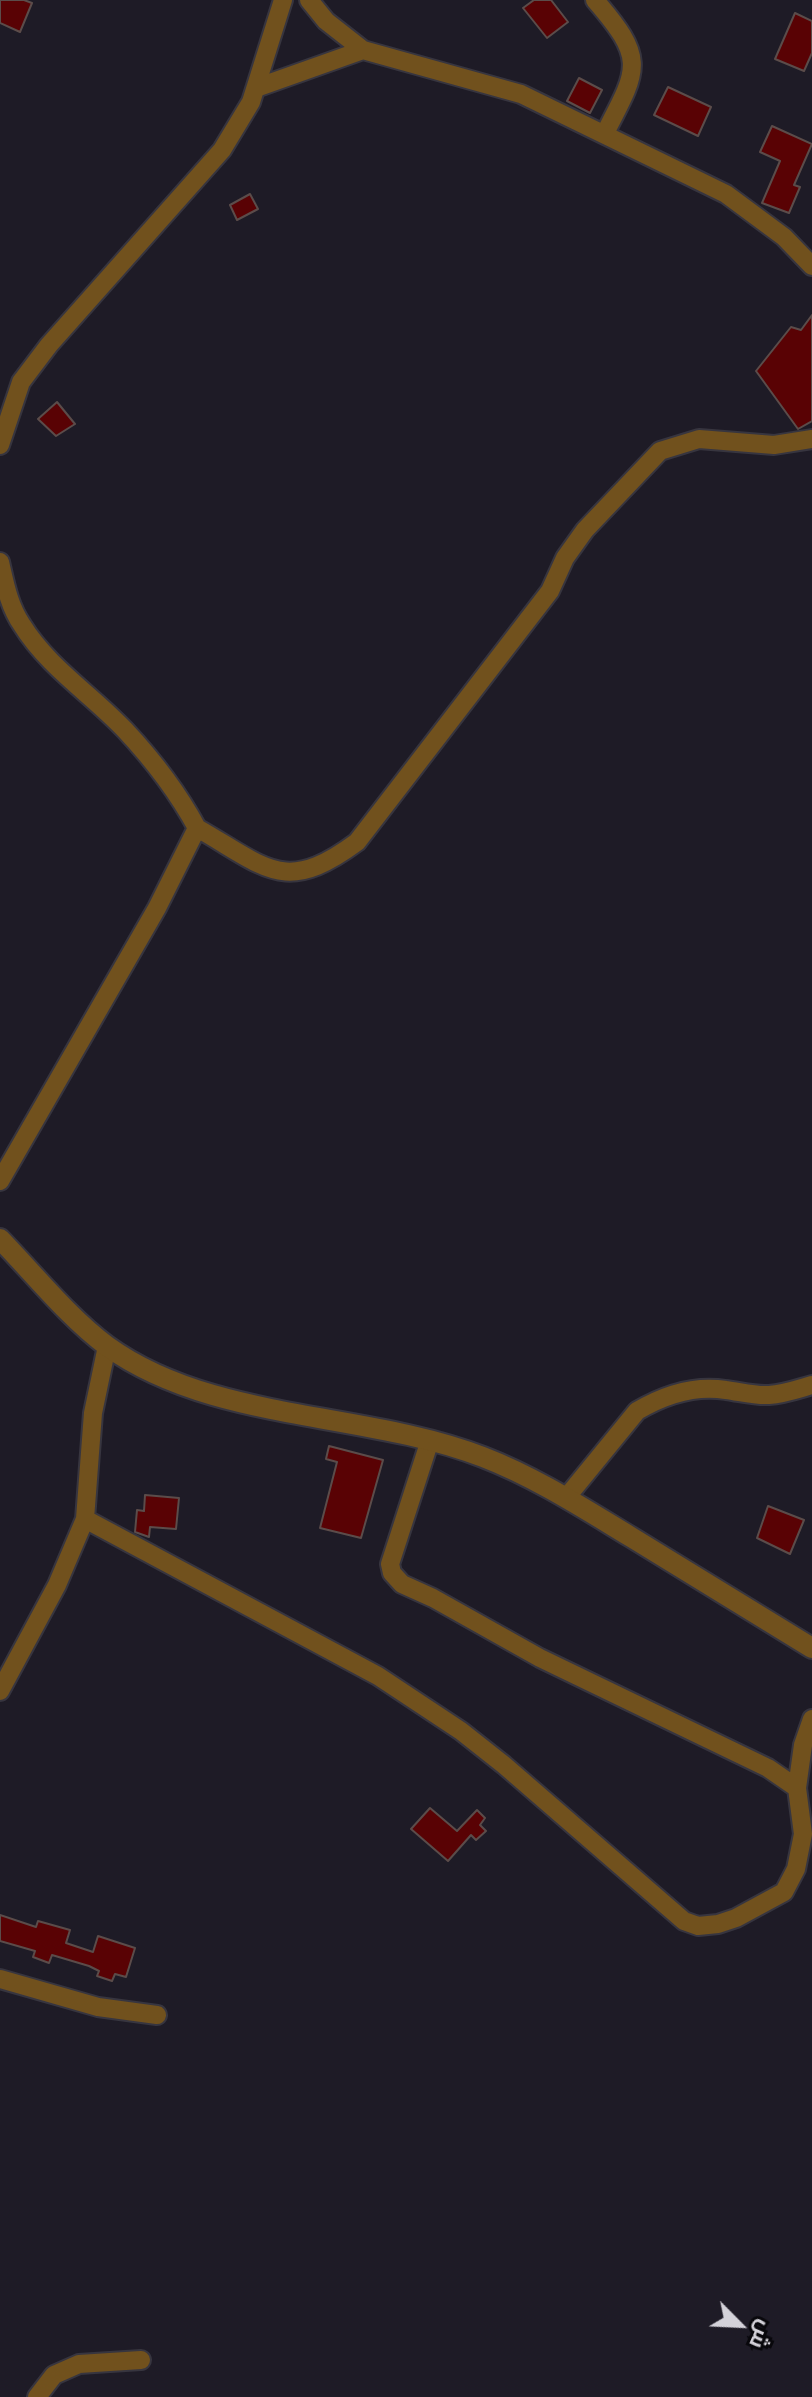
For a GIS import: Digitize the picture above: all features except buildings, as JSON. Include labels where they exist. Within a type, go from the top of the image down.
[{"type":"street","points":[[0,445],[21,382],[49,345],[222,150],[251,102],[283,0]]},
{"type":"street","points":[[309,0],[326,21],[363,50],[521,94],[726,194],[784,237],[812,266]]},
{"type":"street","points":[[595,0],[627,42],[633,62],[628,90],[605,133]]},
{"type":"street","points":[[256,88],[363,50]]},
{"type":"street","points":[[0,562],[7,595],[22,625],[61,672],[123,727],[155,763],[180,796],[197,828],[260,865],[286,873],[299,873],[333,859],[357,842],[550,591],[565,558],[585,530],[660,451],[699,439],[774,445],[812,439]]},
{"type":"street","points":[[0,1181],[157,908],[197,828]]},
{"type":"street","points":[[0,1239],[107,1346],[148,1369],[200,1390],[278,1410],[430,1440],[481,1456],[521,1473],[566,1498],[812,1648]]},
{"type":"street","points":[[0,1691],[57,1585],[85,1519],[93,1413],[107,1346]]},
{"type":"street","points":[[566,1498],[637,1411],[651,1403],[689,1390],[722,1389],[772,1395],[812,1385]]},
{"type":"street","points":[[430,1440],[390,1564],[392,1573],[402,1584],[540,1658],[768,1768],[797,1788]]},
{"type":"street","points":[[85,1519],[378,1676],[461,1731],[684,1921],[698,1926],[736,1918],[784,1892],[796,1869],[803,1834],[797,1788],[803,1745],[812,1719]]},
{"type":"street","points":[[0,1979],[98,2007],[157,2015]]},
{"type":"street","points":[[37,2397],[54,2375],[79,2364],[141,2360]]}]
